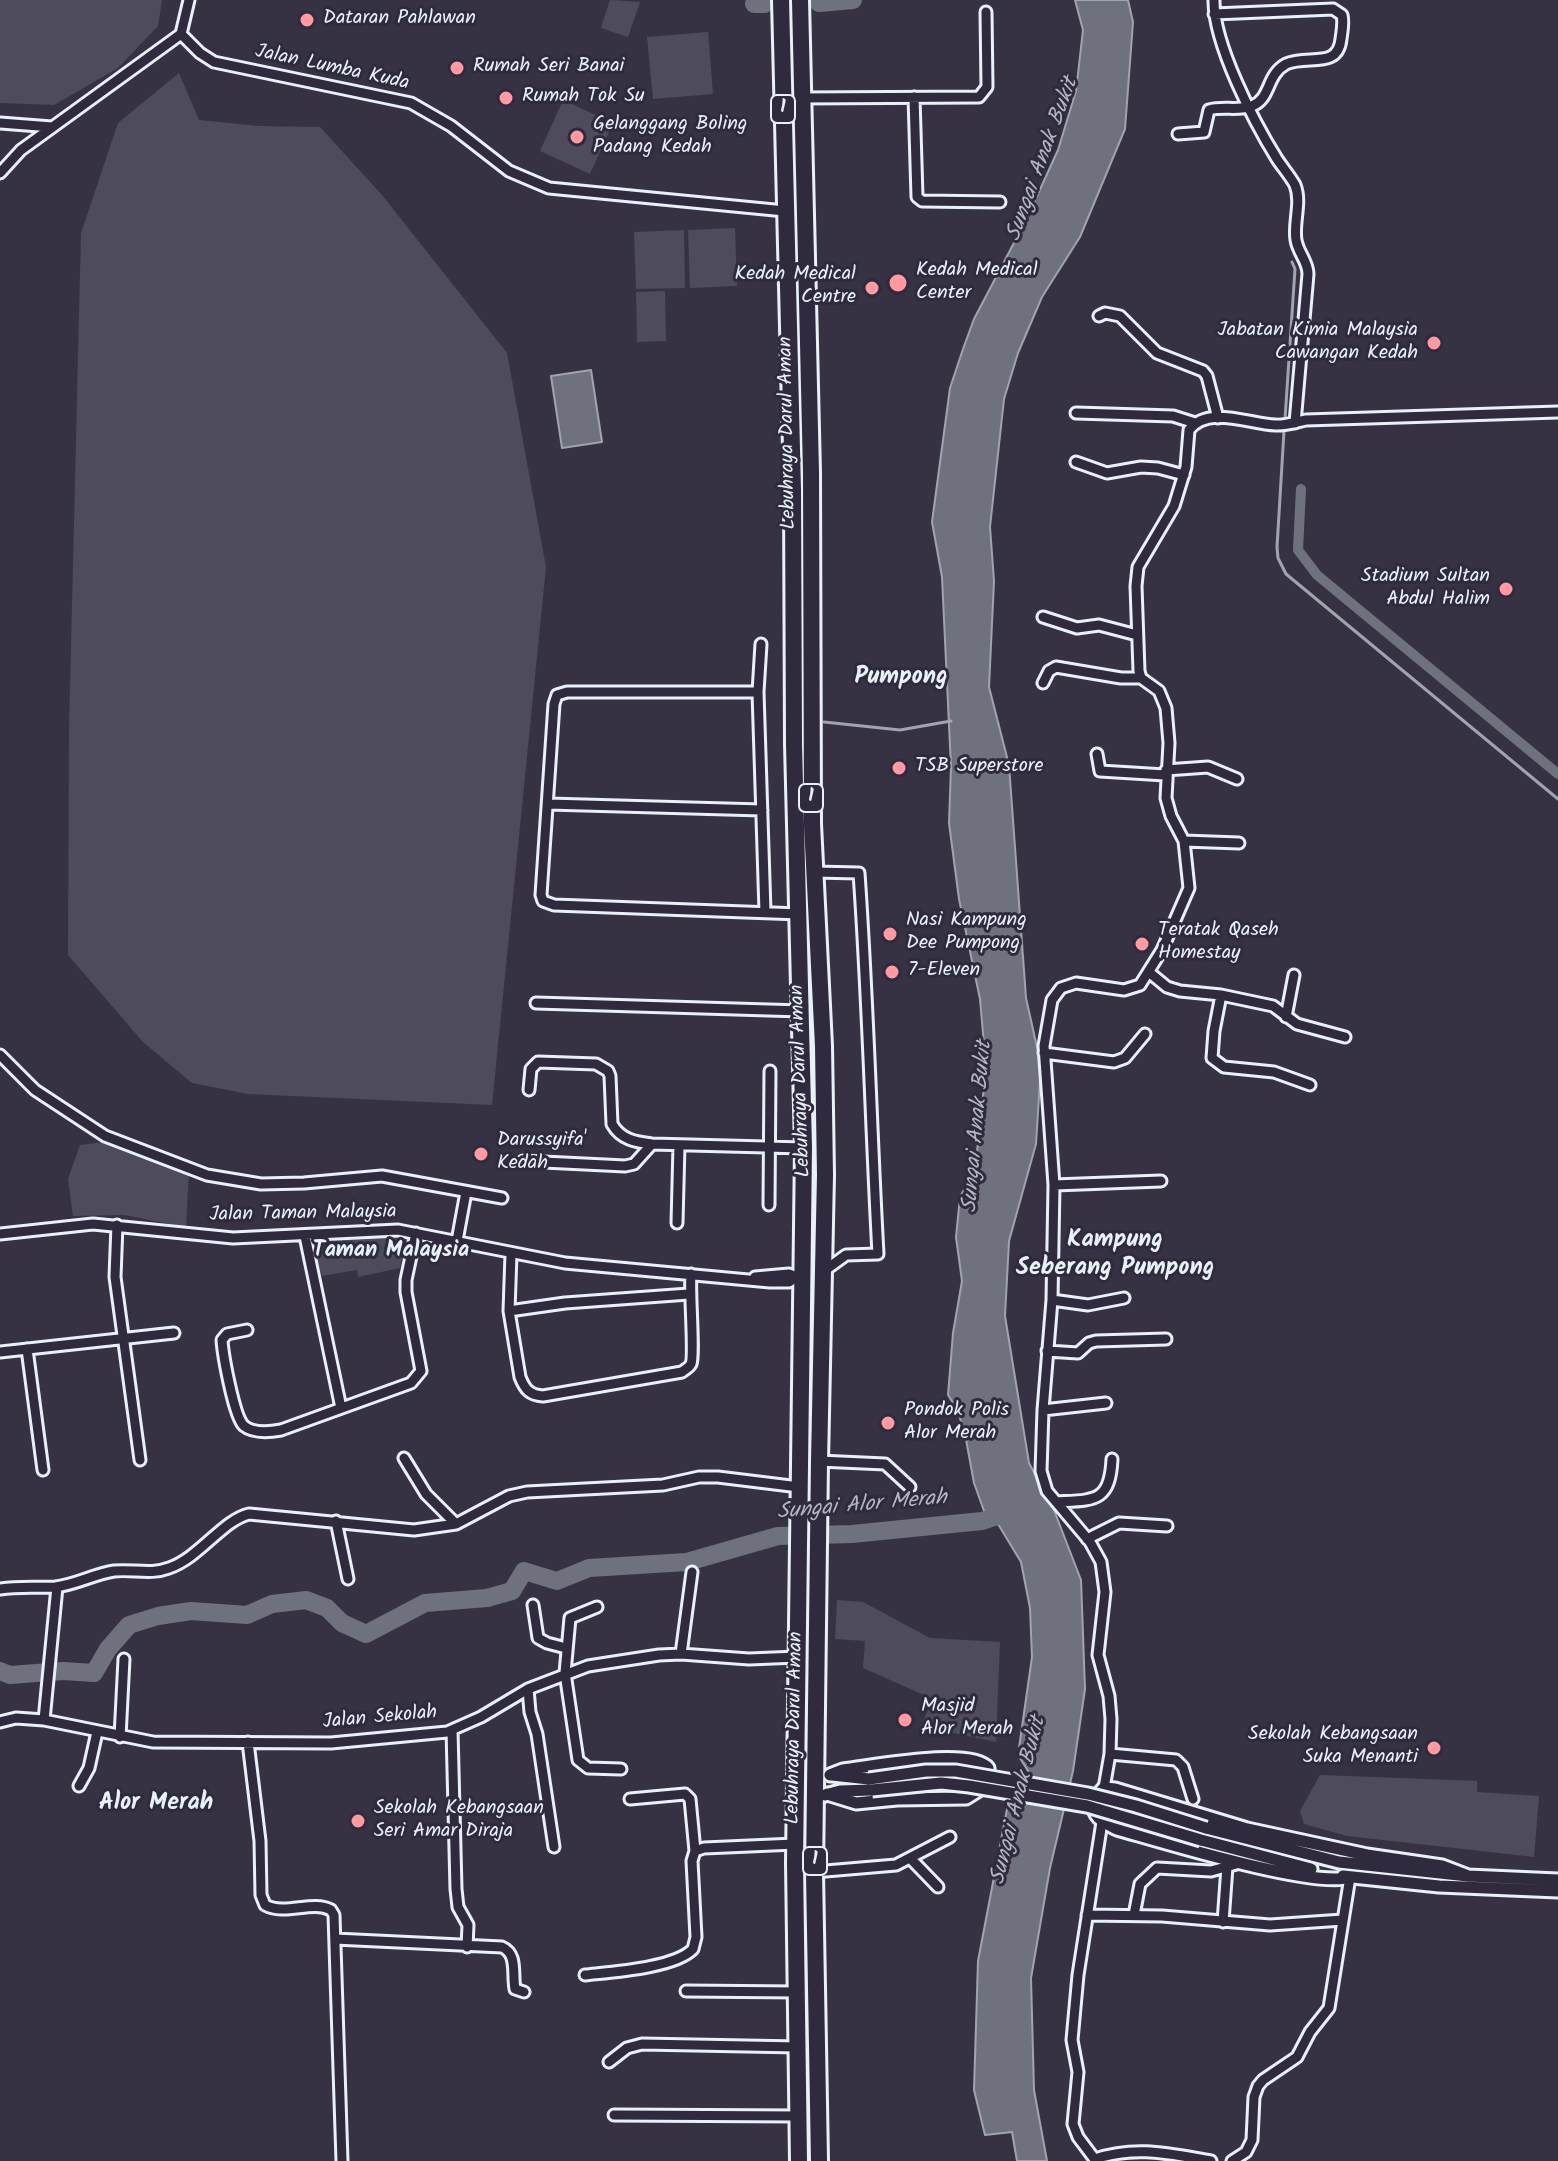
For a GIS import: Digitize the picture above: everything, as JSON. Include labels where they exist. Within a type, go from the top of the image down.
[{"type":"highway","name":"Lebuhraya Darul Aman","points":[[800,0],[811,472],[810,744],[823,1046],[824,1271],[816,1763],[822,1796],[814,1872],[819,2161]]},
{"type":"highway","name":"Lebuhraya Darul Aman","points":[[780,2],[795,499],[795,758],[804,1148],[795,1844],[799,2161]]},
{"type":"highway","points":[[811,472],[795,499],[811,528]]},
{"type":"highway","points":[[823,1333],[812,1288],[801,1278],[813,1270],[824,1219]]},
{"type":"street","points":[[0,173],[21,150],[181,34],[189,0]]},
{"type":"street","points":[[1214,0],[1219,36],[1250,107],[1276,158],[1296,188],[1296,242],[1308,266],[1295,423]]},
{"type":"street","points":[[1178,134],[1204,132],[1207,112],[1212,108],[1250,107],[1264,96],[1274,73],[1287,63],[1335,56],[1341,46],[1342,15],[1327,8],[1214,14]]},
{"type":"street","points":[[800,98],[979,97],[987,87],[986,12]]},
{"type":"street","name":"Jalan Lumba Kuda","points":[[181,34],[214,62],[411,103],[451,126],[509,171],[549,188],[785,211]]},
{"type":"street","points":[[914,97],[917,197],[922,201],[1000,202]]},
{"type":"street","points":[[0,123],[52,127]]},
{"type":"street","points":[[1099,316],[1105,313],[1120,316],[1157,353],[1203,371],[1218,418]]},
{"type":"street","points":[[1141,678],[1137,635],[1138,567],[1174,506],[1184,475],[1188,433],[1195,423],[1218,418],[1277,426],[1558,412]]},
{"type":"street","points":[[1076,413],[1181,416],[1195,423]]},
{"type":"street","points":[[1076,462],[1107,473],[1141,467],[1184,475]]},
{"type":"street","points":[[1043,617],[1077,628],[1099,625],[1137,635]]},
{"type":"street","points":[[761,644],[758,692],[765,912]]},
{"type":"street","points":[[1043,683],[1049,671],[1056,667],[1121,678],[1141,678],[1159,691],[1164,700],[1169,743],[1166,798],[1184,841],[1189,888],[1150,973],[1140,985],[1131,989],[1076,983],[1061,988],[1054,995],[1044,1053],[1054,1185],[1052,1300],[1041,1471],[1047,1491],[1087,1539],[1101,1562],[1104,1575],[1098,1655],[1109,1696],[1110,1754],[1104,1788],[1096,1795],[1093,1805],[1095,1815],[1117,1829],[1242,1863],[1324,1879],[1350,1877]]},
{"type":"street","points":[[758,692],[561,693],[555,699],[541,895],[548,903],[800,914]]},
{"type":"street","points":[[1097,754],[1100,771],[1166,773],[1208,767],[1237,779]]},
{"type":"street","points":[[548,804],[762,810]]},
{"type":"street","points":[[1184,841],[1239,843]]},
{"type":"street","points":[[814,872],[859,873],[870,1027],[878,1254],[846,1255],[824,1271]]},
{"type":"street","points":[[1150,973],[1161,984],[1180,991],[1221,995],[1276,1008],[1297,1024],[1345,1037]]},
{"type":"street","points":[[1286,1017],[1294,975]]},
{"type":"street","points":[[1221,995],[1212,1058],[1224,1067],[1274,1072],[1310,1085]]},
{"type":"street","points":[[536,1003],[802,1011]]},
{"type":"street","points":[[1044,1053],[1114,1062],[1125,1058],[1145,1034]]},
{"type":"street","points":[[0,1055],[35,1090],[105,1136],[207,1175],[261,1184],[382,1176],[502,1198]]},
{"type":"street","points":[[529,1090],[531,1069],[538,1062],[596,1064],[610,1076],[612,1124],[615,1130],[629,1139],[652,1144],[804,1148]]},
{"type":"street","points":[[769,1205],[770,1071]]},
{"type":"street","points":[[523,1161],[625,1166],[634,1164],[652,1144]]},
{"type":"street","points":[[677,1223],[679,1145]]},
{"type":"street","points":[[1054,1185],[1161,1181]]},
{"type":"street","points":[[457,1241],[466,1192]]},
{"type":"street","name":"Jalan Taman Malaysia","points":[[0,1234],[93,1224],[233,1238],[305,1236],[360,1230],[416,1233],[565,1263],[789,1282],[801,1278]]},
{"type":"street","points":[[117,1225],[114,1262],[121,1338],[140,1460]]},
{"type":"street","points":[[247,1330],[227,1334],[222,1340],[239,1419],[243,1425],[256,1431],[271,1431],[411,1383],[419,1376],[421,1364],[406,1292],[416,1233]]},
{"type":"street","points":[[305,1236],[341,1408]]},
{"type":"street","points":[[511,1254],[509,1311],[524,1388],[532,1395],[543,1396],[682,1372],[690,1365],[692,1357],[691,1274]]},
{"type":"street","points":[[509,1311],[565,1303],[689,1294]]},
{"type":"street","points":[[1052,1300],[1088,1305],[1124,1298]]},
{"type":"street","points":[[0,1352],[174,1333]]},
{"type":"street","points":[[1047,1351],[1078,1353],[1096,1341],[1166,1339]]},
{"type":"street","points":[[27,1349],[43,1470]]},
{"type":"street","points":[[1043,1410],[1106,1403]]},
{"type":"street","points":[[404,1458],[426,1494],[456,1524]]},
{"type":"street","points":[[1056,1502],[1089,1500],[1100,1496],[1110,1485],[1112,1459]]},
{"type":"street","points":[[819,1461],[885,1464],[910,1487]]},
{"type":"street","points":[[0,1589],[57,1587],[97,1574],[118,1571],[158,1572],[190,1557],[244,1515],[414,1530],[456,1524],[509,1496],[527,1492],[663,1485],[699,1477],[799,1487]]},
{"type":"street","points":[[336,1521],[348,1579]]},
{"type":"street","points":[[1087,1539],[1119,1523],[1167,1526]]},
{"type":"street","points":[[681,1654],[692,1572]]},
{"type":"street","points":[[44,1720],[57,1587]]},
{"type":"street","points":[[533,1605],[538,1638],[566,1648]]},
{"type":"street","points":[[597,1607],[570,1618],[565,1673],[578,1760],[588,1768],[621,1769]]},
{"type":"street","name":"Jalan Sekolah","points":[[0,1722],[16,1718],[44,1720],[120,1737],[183,1744],[331,1743],[452,1730],[528,1689],[588,1666],[681,1654],[749,1659],[798,1657]]},
{"type":"street","points":[[120,1737],[124,1659]]},
{"type":"street","points":[[528,1689],[554,1847]]},
{"type":"street","points":[[452,1730],[456,1889],[458,1907],[468,1925],[467,1947]]},
{"type":"street","points":[[79,1786],[89,1768],[97,1732]]},
{"type":"street","points":[[248,1742],[260,1841],[263,1901],[274,1909],[328,1908],[334,1915],[342,2161]]},
{"type":"street","points":[[1110,1754],[1176,1760],[1183,1767],[1193,1799]]},
{"type":"street","points":[[822,1796],[856,1803],[966,1798],[982,1788],[988,1776],[986,1764],[978,1761],[941,1759],[843,1770],[830,1775]]},
{"type":"street","points":[[816,1763],[830,1775],[870,1784],[941,1783],[969,1786],[1087,1806],[1339,1862],[1468,1876],[1558,1880]]},
{"type":"street","points":[[822,1796],[870,1784]]},
{"type":"street","points":[[1104,1788],[1301,1842],[1442,1866],[1468,1876]]},
{"type":"street","points":[[585,1975],[634,1970],[676,1958],[693,1949],[696,1937],[692,1861],[695,1851],[690,1799],[685,1794],[630,1799]]},
{"type":"street","points":[[1102,1822],[1072,2040],[1078,2072],[1073,2116],[1078,2137],[1096,2160],[1115,2152],[1142,2150],[1211,2161]]},
{"type":"street","points":[[1204,1834],[1289,1864],[1350,1877],[1439,1886],[1558,1891]]},
{"type":"street","points":[[814,1872],[886,1867],[950,1837]]},
{"type":"street","points":[[695,1851],[795,1844]]},
{"type":"street","points":[[910,1858],[938,1887]]},
{"type":"street","points":[[1134,1915],[1140,1884],[1152,1871],[1164,1867],[1211,1871],[1242,1863]]},
{"type":"street","points":[[1223,1922],[1227,1867]]},
{"type":"street","points":[[1232,2161],[1246,2152],[1252,2140],[1254,2097],[1258,2086],[1297,2057],[1310,2032],[1329,2008],[1350,1877]]},
{"type":"street","points":[[1087,1915],[1283,1925],[1343,1920]]},
{"type":"street","points":[[335,1939],[502,1947],[510,1951],[515,1989],[524,1992]]},
{"type":"street","points":[[686,1991],[797,1992]]},
{"type":"street","points":[[609,2062],[627,2048],[642,2044],[798,2047]]},
{"type":"street","points":[[614,2115],[798,2116]]},
{"type":"shaded area","points":[[0,0],[162,0],[158,26],[118,68],[54,105],[0,103]]},
{"type":"shaded area","points":[[610,0],[640,2],[628,37],[601,28]]},
{"type":"shaded area","points":[[708,32],[713,94],[653,99],[647,37]]},
{"type":"shaded area","points":[[179,73],[199,120],[259,126],[320,127],[382,195],[507,353],[546,567],[492,1105],[248,1094],[192,1083],[143,1042],[68,955],[69,730],[81,233],[118,123]]},
{"type":"shaded area","name":"Gelanggang Boling Padang Kedah","points":[[563,100],[613,123],[590,174],[540,151]]},
{"type":"shaded area","points":[[735,228],[737,286],[690,288],[688,230]]},
{"type":"shaded area","points":[[684,230],[685,288],[636,289],[634,232]]},
{"type":"shaded area","points":[[665,291],[666,341],[637,342],[636,292]]},
{"type":"shaded area","points":[[104,1142],[189,1172],[186,1227],[124,1215],[73,1216],[68,1179],[80,1145]]},
{"type":"shaded area","points":[[377,1237],[406,1239],[400,1268],[358,1277],[357,1270],[322,1276],[314,1250],[323,1241]]},
{"type":"shaded area","points":[[837,1600],[863,1602],[930,1638],[1000,1642],[996,1742],[921,1726],[933,1699],[863,1668],[865,1641],[835,1639]]},
{"type":"shaded area","points":[[1320,1775],[1477,1781],[1477,1792],[1539,1796],[1534,1857],[1347,1836],[1304,1824],[1300,1811]]},
{"type":"water","name":"Sungai Anak Bukit","points":[[1075,0],[1128,0],[1133,22],[1125,129],[1080,237],[1042,297],[1018,353],[1004,399],[990,527],[994,581],[989,687],[1009,765],[1026,998],[1041,1065],[1036,1144],[1009,1241],[1005,1316],[1029,1463],[1054,1510],[1081,1580],[1085,1689],[1073,1771],[1050,1868],[1031,1978],[1034,2090],[1047,2161],[1017,2161],[1012,2132],[985,2135],[974,2090],[978,1961],[1011,1788],[1022,1786],[1030,1774],[1018,1755],[1032,1657],[1030,1608],[1021,1562],[998,1524],[982,1521],[984,1511],[974,1483],[965,1434],[957,1409],[948,1395],[953,1333],[962,1281],[956,1237],[960,1197],[975,1170],[986,1068],[980,999],[959,899],[949,823],[951,767],[942,577],[932,522],[950,388],[963,349],[974,319],[1027,218],[1058,150],[1076,91],[1083,30]]},
{"type":"water","points":[[591,370],[602,442],[562,448],[551,376]]},
{"type":"waterway","points":[[819,3],[853,0]]},
{"type":"waterway","points":[[754,4],[765,4]]},
{"type":"waterway","points":[[1285,419],[1295,269],[1292,262]]},
{"type":"waterway","points":[[1284,431],[1277,547],[1278,558],[1286,574],[1558,799]]},
{"type":"waterway","points":[[1301,489],[1298,550],[1317,575],[1558,774]]},
{"type":"waterway","points":[[824,722],[900,730],[951,721]]},
{"type":"waterway","name":"Sungai Alor Merah","points":[[0,1671],[10,1675],[63,1671],[94,1673],[108,1649],[129,1625],[158,1616],[191,1611],[247,1615],[272,1604],[306,1600],[327,1608],[342,1623],[366,1634],[425,1603],[487,1598],[512,1591],[524,1571],[557,1581],[589,1568],[687,1562],[778,1536],[852,1534],[982,1521],[1004,1514]]},
{"type":"place","name":"Dataran Pahlawan","points":[[307,20]]},
{"type":"place","name":"Rumah Seri Banai","points":[[457,68]]},
{"type":"place","name":"Rumah Tok Su","points":[[506,98]]},
{"type":"place","name":"Gelanggang Boling Padang Kedah","points":[[577,137]]},
{"type":"place","name":"Kedah Medical Center","points":[[898,283]]},
{"type":"place","name":"Kedah Medical Centre","points":[[872,288]]},
{"type":"place","name":"Jabatan Kimia Malaysia Cawangan Kedah","points":[[1434,343]]},
{"type":"place","name":"Stadium Sultan Abdul Halim","points":[[1506,589]]},
{"type":"place","name":"TSB Superstore","points":[[899,768]]},
{"type":"place","name":"Nasi Kampung Dee Pumpong","points":[[890,934]]},
{"type":"place","name":"Teratak Qaseh Homestay","points":[[1142,944]]},
{"type":"place","name":"7-Eleven","points":[[892,972]]},
{"type":"place","name":"Darussyifa' Kedah","points":[[481,1154]]},
{"type":"place","name":"Pondok Polis Alor Merah","points":[[888,1423]]},
{"type":"place","name":"Masjid Alor Merah","points":[[905,1720]]},
{"type":"place","name":"Sekolah Kebangsaan Suka Menanti","points":[[1434,1748]]},
{"type":"place","name":"Sekolah Kebangsaan Seri Amar Diraja","points":[[358,1821]]},
{"type":"district","name":"Pumpong","points":[[901,679]]},
{"type":"district","name":"Taman Malaysia","points":[[391,1252]]},
{"type":"district","name":"Kampung Seberang Pumpong","points":[[1115,1256]]},
{"type":"district","name":"Alor Merah","points":[[156,1805]]}]
